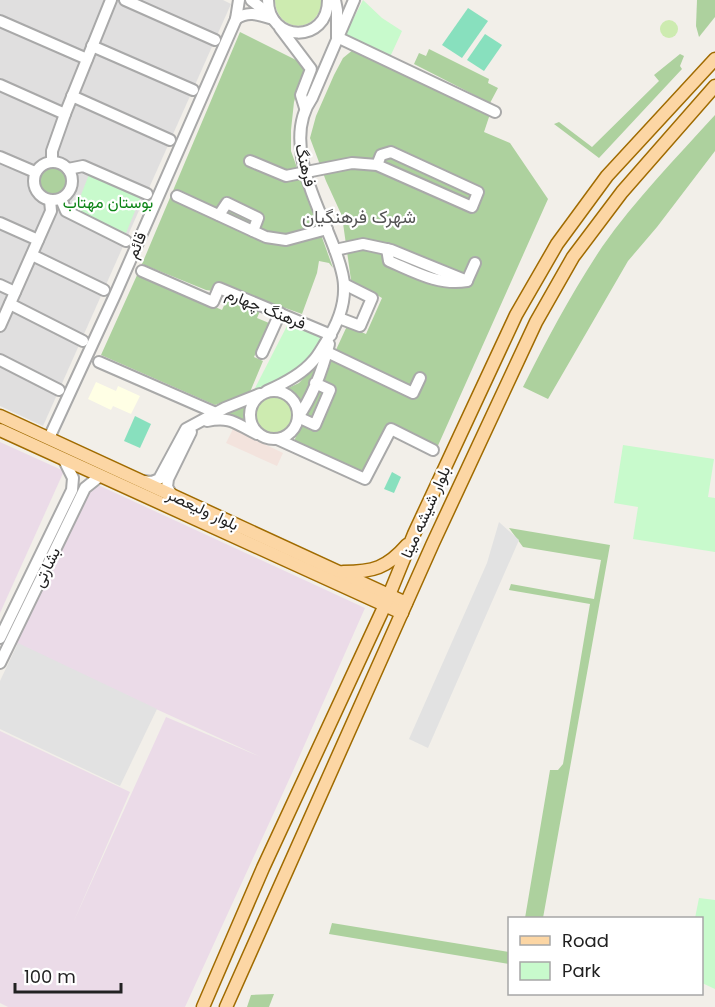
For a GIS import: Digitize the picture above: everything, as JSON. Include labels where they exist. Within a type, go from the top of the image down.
[{"type":"main road","name":"بلوار شیشه مینا","points":[[202,1007],[263,868],[388,600],[414,534],[516,315],[552,252],[607,176],[715,59]]},
{"type":"main road","name":"بلوار شیشه مینا","points":[[226,1007],[458,488],[536,322],[569,263],[622,192],[715,86]]},
{"type":"main road","points":[[552,252],[569,263]]},
{"type":"main road","name":"بلوار ولیعصر","points":[[0,416],[49,438],[170,500],[404,608]]},
{"type":"main road","name":"بلوار ولیعصر","points":[[0,430],[100,476],[144,486]]},
{"type":"main road","name":"بلوار ولیعصر","points":[[170,500],[340,572],[388,600]]},
{"type":"main road","points":[[340,572],[372,571],[382,567],[394,559],[414,534]]},
{"type":"street","points":[[125,0],[215,40]]},
{"type":"street","name":"قائم","points":[[49,438],[115,295],[236,19],[239,0]]},
{"type":"street","points":[[251,0],[294,33],[309,31],[316,27],[325,16],[328,0]]},
{"type":"street","points":[[268,0],[273,19],[317,71]]},
{"type":"street","points":[[334,0],[337,9],[337,37],[495,112]]},
{"type":"street","name":"فرهنگ","points":[[165,477],[186,429],[284,383],[313,362],[339,318],[344,284],[335,250],[305,172],[299,131],[305,108],[312,99],[317,71],[337,37],[354,0]]},
{"type":"street","points":[[52,162],[52,151],[107,1]]},
{"type":"street","points":[[236,19],[241,15],[253,14],[273,19]]},
{"type":"street","points":[[0,21],[87,59]]},
{"type":"street","points":[[92,46],[193,90]]},
{"type":"street","points":[[0,85],[65,114]]},
{"type":"street","points":[[72,96],[170,140]]},
{"type":"street","points":[[250,161],[286,176],[352,162],[377,165],[471,207],[478,192],[391,152],[381,155],[377,165]]},
{"type":"street","points":[[0,157],[35,172]]},
{"type":"street","points":[[52,162],[64,165],[68,169],[72,185],[61,199],[50,200],[39,195],[35,190],[33,178],[42,165],[52,162]]},
{"type":"street","points":[[68,169],[82,166],[147,194]]},
{"type":"street","points":[[177,196],[219,215],[227,203],[238,208],[258,218],[253,231],[266,237],[286,240],[327,229]]},
{"type":"street","points":[[61,199],[66,211],[126,241]]},
{"type":"street","points":[[0,326],[51,211],[50,200]]},
{"type":"street","points":[[0,223],[38,240]]},
{"type":"street","points":[[335,250],[363,244],[387,249],[389,261],[440,282],[454,284],[466,282],[475,262]]},
{"type":"street","points":[[32,255],[104,290]]},
{"type":"street","name":"فرهنگ چهارم","points":[[142,271],[213,302],[219,288],[331,335]]},
{"type":"street","points":[[339,318],[360,326],[372,298],[344,284]]},
{"type":"street","points":[[0,285],[15,292]]},
{"type":"street","points":[[10,304],[83,341]]},
{"type":"street","points":[[262,353],[280,313]]},
{"type":"street","name":"فرهنگ","points":[[277,439],[291,431],[305,408],[327,352],[331,335]]},
{"type":"street","points":[[327,352],[413,393],[420,378]]},
{"type":"street","points":[[0,360],[59,390]]},
{"type":"street","points":[[99,362],[216,413]]},
{"type":"street","points":[[263,436],[252,425],[249,417],[253,402],[264,392],[283,392],[294,402],[298,417],[315,425],[330,390],[315,383]]},
{"type":"street","points":[[198,422],[222,418],[263,436],[277,439],[365,479],[391,429],[434,450]]},
{"type":"street","name":"بشارتی","points":[[0,638],[72,490],[73,478],[64,460]]},
{"type":"street","name":"بشارتی","points":[[0,663],[85,488],[100,476]]},
{"type":"street","points":[[144,486],[165,477],[170,500]]},
{"type":"shaded area","points":[[0,0],[223,0],[231,4],[43,426],[0,406]]},
{"type":"shaded area","points":[[96,382],[116,391],[118,386],[140,396],[131,414],[113,406],[111,410],[88,399]]},
{"type":"shaded area","points":[[233,429],[283,453],[277,466],[226,443]]},
{"type":"shaded area","points":[[0,442],[64,471],[0,613]]},
{"type":"shaded area","points":[[98,485],[365,608],[185,1007],[8,1007],[0,1003],[0,731],[130,792],[73,923],[166,717],[261,757],[16,645],[90,488]]},
{"type":"shaded area","points":[[499,522],[519,540],[428,748],[409,739],[487,563]]},
{"type":"shaded area","points":[[18,643],[157,709],[120,786],[0,729],[0,681]]},
{"type":"green space","points":[[275,0],[321,0],[322,2],[319,13],[313,20],[305,25],[297,26],[282,19],[277,11]]},
{"type":"green space","points":[[363,0],[382,18],[402,31],[390,57],[345,35]]},
{"type":"green space","points":[[697,0],[715,0],[715,17],[699,37],[696,26]]},
{"type":"green space","points":[[468,8],[488,21],[462,58],[442,45]]},
{"type":"green space","points":[[669,20],[675,23],[678,29],[675,35],[669,38],[663,35],[660,29],[663,23]]},
{"type":"green space","points":[[240,32],[306,65],[294,102],[291,151],[333,268],[329,263],[319,261],[302,314],[219,284],[213,291],[206,290],[142,264]]},
{"type":"green space","points":[[485,34],[502,45],[484,71],[467,60]]},
{"type":"green space","points":[[354,49],[490,114],[484,132],[510,143],[548,199],[436,450],[387,425],[364,472],[294,441],[347,326],[366,334],[382,298],[351,280],[342,216],[310,138],[316,116],[334,75],[343,58]]},
{"type":"green space","points":[[429,49],[489,79],[488,83],[498,88],[490,103],[414,64],[419,53],[426,56]]},
{"type":"green space","points":[[680,54],[684,56],[680,66],[682,69],[599,158],[554,124],[559,122],[592,147],[659,81],[654,75]]},
{"type":"green space","points":[[715,115],[715,151],[628,261],[548,399],[523,387],[560,316],[602,247],[642,196]]},
{"type":"green space","points":[[54,165],[65,169],[69,180],[65,191],[54,195],[43,191],[39,180],[43,169]]},
{"type":"green space","name":"بوستان مهتاب","points":[[90,172],[142,194],[126,233],[75,210]]},
{"type":"green space","points":[[138,273],[222,310],[228,297],[260,311],[257,318],[269,323],[254,357],[263,361],[250,392],[215,405],[101,355]]},
{"type":"green space","points":[[289,322],[326,339],[310,358],[294,371],[253,392]]},
{"type":"green space","points":[[323,357],[301,409],[295,395],[284,390],[299,383]]},
{"type":"green space","points":[[274,394],[288,400],[294,414],[288,428],[274,434],[260,428],[254,414],[260,400]]},
{"type":"green space","points":[[250,402],[246,412],[248,423],[217,415]]},
{"type":"green space","points":[[135,416],[151,424],[140,448],[124,441]]},
{"type":"green space","points":[[623,445],[714,459],[708,497],[715,498],[715,552],[633,539],[638,507],[614,503]]},
{"type":"green space","points":[[392,472],[401,477],[394,493],[384,489]]},
{"type":"green space","points":[[509,528],[610,545],[543,917],[525,917],[550,770],[558,770],[563,764],[590,604],[509,590],[511,584],[594,599],[601,560],[523,547]]},
{"type":"green space","points":[[699,898],[715,900],[715,989],[703,983],[703,917],[695,917]]},
{"type":"green space","points":[[332,923],[508,952],[508,964],[329,934]]},
{"type":"green space","points":[[274,994],[269,1007],[247,1007],[251,995]]},
{"type":"district","name":"شهرک فرهنگیان","points":[[359,217]]}]
